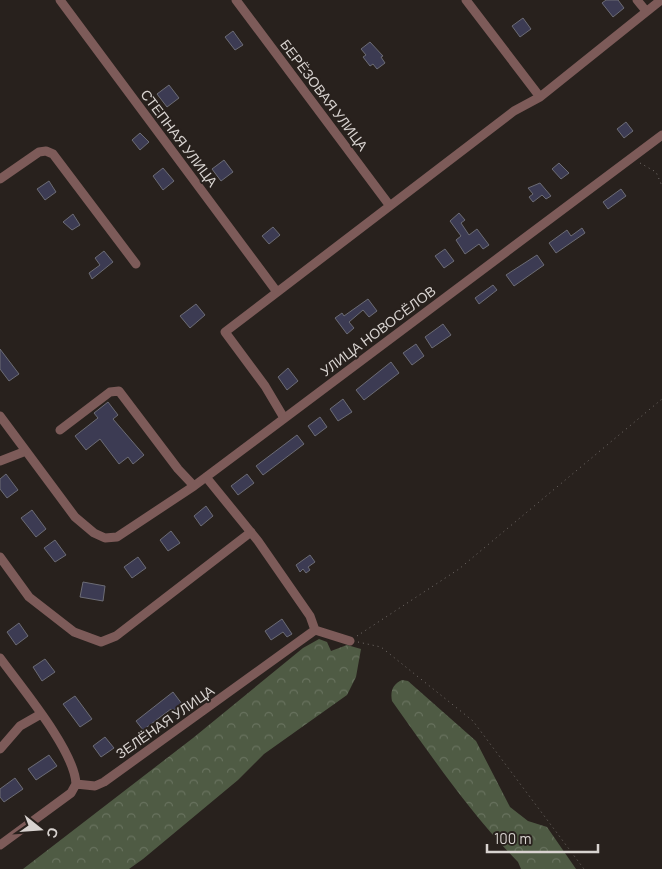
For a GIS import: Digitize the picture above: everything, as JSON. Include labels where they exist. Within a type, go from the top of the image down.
[{"type":"street","name":"СТЕПНАЯ УЛИЦА","points":[[60,0],[277,292]]},
{"type":"street","name":"БЕРЁЗОВАЯ УЛИЦА","points":[[236,0],[390,206]]},
{"type":"street","points":[[466,0],[540,97]]},
{"type":"street","points":[[637,0],[646,11]]},
{"type":"street","points":[[284,418],[265,386],[225,332],[514,112],[540,97],[660,0]]},
{"type":"street","name":"УЛИЦА НОВОСЁЛОВ","points":[[26,451],[75,517],[94,533],[105,538],[117,537],[128,532],[194,486],[662,135]]},
{"type":"street","points":[[0,179],[39,152],[46,151],[53,154],[136,264]]},
{"type":"street","points":[[60,430],[110,392],[119,391],[194,486]]},
{"type":"street","points":[[0,416],[26,451],[0,461]]},
{"type":"street","points":[[206,477],[251,532],[310,616],[315,630],[350,641]]},
{"type":"street","points":[[0,557],[29,597],[74,632],[101,642],[116,636],[251,532]]},
{"type":"street","name":"ЗЕЛЁНАЯ УЛИЦА","points":[[76,784],[95,786],[104,782],[315,630]]},
{"type":"street","points":[[0,659],[41,714],[72,765],[76,784],[71,793],[0,845]]},
{"type":"street","points":[[0,749],[20,726],[41,714]]},
{"type":"path","points":[[631,158],[656,172],[662,186]]},
{"type":"path","points":[[350,641],[459,569],[662,399]]},
{"type":"path","points":[[350,641],[381,646],[474,721],[584,869]]},
{"type":"green space","points":[[319,639],[327,642],[331,651],[347,645],[361,649],[356,677],[347,695],[264,754],[238,780],[143,859],[129,869],[23,869],[193,738],[303,648]]},
{"type":"green space","points":[[402,680],[408,681],[476,741],[510,807],[528,821],[547,827],[576,869],[521,869],[518,862],[452,784],[392,701],[391,694],[393,688]]},
{"type":"building","points":[[606,0],[618,0],[624,8],[613,17],[602,3]]},
{"type":"building","points":[[523,18],[531,29],[520,37],[512,26]]},
{"type":"building","points":[[233,31],[243,45],[235,50],[225,37]]},
{"type":"building","points":[[370,42],[383,56],[381,57],[385,63],[377,69],[373,64],[370,66],[363,57],[366,55],[361,49]]},
{"type":"building","points":[[169,85],[179,98],[167,107],[157,94]]},
{"type":"building","points":[[626,122],[633,131],[624,138],[617,129]]},
{"type":"building","points":[[140,133],[149,142],[140,150],[132,140]]},
{"type":"building","points":[[224,160],[233,172],[221,181],[212,169]]},
{"type":"building","points":[[559,163],[569,173],[561,179],[552,169]]},
{"type":"building","points":[[163,168],[174,181],[163,190],[153,176]]},
{"type":"building","points":[[49,181],[56,192],[45,200],[37,189]]},
{"type":"building","points":[[540,183],[551,196],[546,199],[542,195],[533,202],[529,197],[533,194],[528,188]]},
{"type":"building","points":[[621,189],[626,196],[608,209],[603,202]]},
{"type":"building","points":[[459,213],[465,220],[461,223],[469,235],[477,229],[489,245],[483,249],[479,244],[465,254],[456,240],[461,236],[450,221]]},
{"type":"building","points":[[73,214],[80,225],[72,230],[63,222]]},
{"type":"building","points":[[273,227],[280,235],[269,244],[262,236]]},
{"type":"building","points":[[582,228],[585,233],[556,253],[549,243],[567,230],[571,236]]},
{"type":"building","points":[[445,249],[454,261],[444,268],[435,256]]},
{"type":"building","points":[[104,251],[113,262],[92,279],[89,273],[100,265],[95,258]]},
{"type":"building","points":[[537,255],[544,265],[514,286],[506,275]]},
{"type":"building","points":[[493,285],[497,290],[479,304],[475,298]]},
{"type":"building","points":[[368,299],[377,311],[369,317],[363,310],[349,322],[354,328],[347,334],[335,318],[342,313],[344,316]]},
{"type":"building","points":[[196,304],[205,315],[190,328],[180,316]]},
{"type":"building","points":[[443,324],[451,335],[432,348],[425,337]]},
{"type":"building","points":[[416,344],[424,356],[412,365],[403,353]]},
{"type":"building","points":[[0,349],[19,374],[9,381],[0,369]]},
{"type":"building","points":[[391,362],[399,373],[364,400],[356,390]]},
{"type":"building","points":[[288,368],[298,381],[287,390],[278,377]]},
{"type":"building","points":[[343,399],[352,412],[338,421],[330,409]]},
{"type":"building","points":[[108,402],[118,415],[113,419],[144,455],[133,464],[128,457],[119,464],[100,439],[86,450],[75,436],[98,418],[94,413]]},
{"type":"building","points":[[320,417],[327,427],[315,436],[308,426]]},
{"type":"building","points":[[297,435],[304,444],[263,475],[256,466]]},
{"type":"building","points":[[6,474],[18,490],[7,498],[0,489],[0,479]]},
{"type":"building","points":[[247,474],[254,483],[238,495],[231,486]]},
{"type":"building","points":[[206,506],[213,516],[201,526],[194,516]]},
{"type":"building","points":[[32,510],[46,529],[36,537],[21,518]]},
{"type":"building","points":[[171,531],[180,543],[168,551],[160,540]]},
{"type":"building","points":[[55,540],[66,555],[55,562],[44,548]]},
{"type":"building","points":[[310,555],[315,562],[308,567],[310,570],[306,573],[303,569],[300,572],[296,565]]},
{"type":"building","points":[[138,557],[146,568],[132,578],[124,567]]},
{"type":"building","points":[[83,582],[105,586],[103,601],[80,597]]},
{"type":"building","points":[[282,619],[292,634],[287,637],[283,632],[271,640],[265,631]]},
{"type":"building","points":[[19,623],[28,636],[16,645],[7,632]]},
{"type":"building","points":[[45,659],[55,672],[42,681],[33,667]]},
{"type":"building","points":[[173,692],[182,704],[173,711],[171,709],[143,730],[136,721]]},
{"type":"building","points":[[75,696],[92,719],[80,727],[63,704]]},
{"type":"building","points":[[105,737],[114,748],[101,757],[93,746]]},
{"type":"building","points":[[49,755],[57,766],[36,780],[28,769]]},
{"type":"building","points":[[15,778],[23,789],[4,802],[0,797],[0,789]]}]
